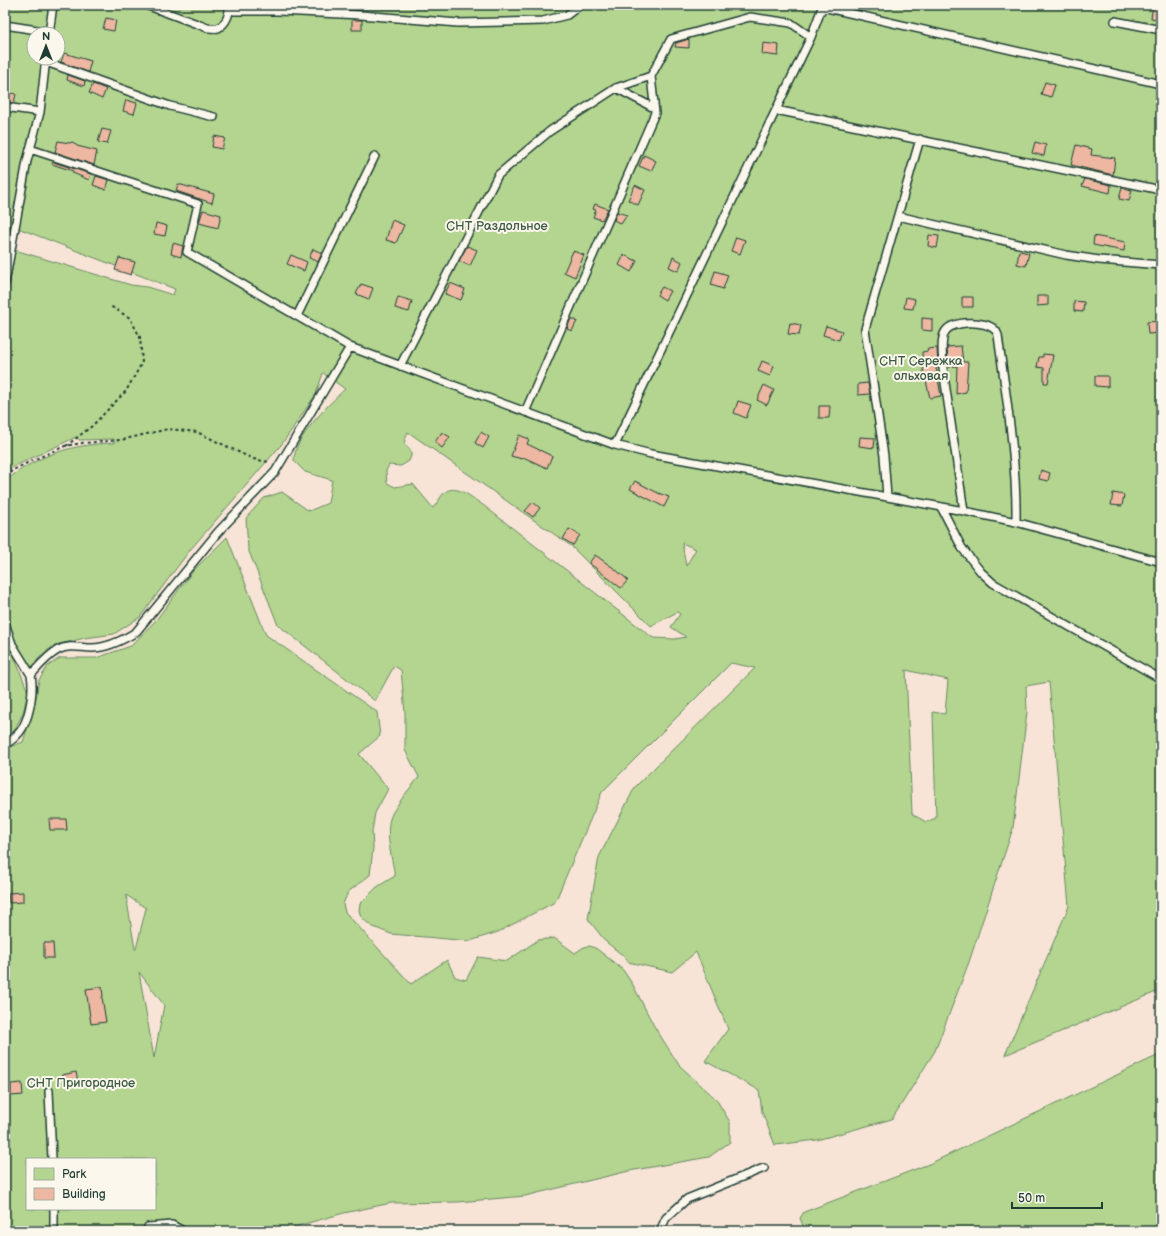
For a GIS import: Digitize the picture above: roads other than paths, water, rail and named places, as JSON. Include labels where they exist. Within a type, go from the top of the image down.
[{"type":"lane","points":[[51,26],[53,5]]},
{"type":"lane","points":[[146,5],[208,28],[218,28],[224,24],[228,15],[229,6]]},
{"type":"lane","points":[[229,6],[234,11],[279,11],[458,23],[543,21],[567,15],[580,5]]},
{"type":"lane","points":[[615,445],[811,37],[823,6],[1161,84]]},
{"type":"lane","points":[[525,412],[655,113],[651,76],[670,39],[750,17],[791,23],[811,37]]},
{"type":"lane","points":[[1115,21],[1161,30]]},
{"type":"lane","points":[[5,25],[26,29]]},
{"type":"lane","points":[[5,283],[30,149],[40,112],[45,66]]},
{"type":"lane","points":[[62,66],[170,106],[214,117]]},
{"type":"lane","points":[[400,366],[498,175],[550,131],[616,88],[651,76]]},
{"type":"lane","points":[[616,88],[654,108]]},
{"type":"lane","points":[[5,107],[40,112]]},
{"type":"lane","points":[[776,110],[1161,190]]},
{"type":"lane","points":[[887,497],[884,456],[866,329],[920,140]]},
{"type":"lane","points":[[30,149],[198,204],[187,252],[350,347],[615,445],[659,455],[964,511],[1016,522],[1161,562]]},
{"type":"lane","points":[[297,316],[375,156]]},
{"type":"lane","points":[[898,216],[1066,255],[1099,260],[1161,265]]},
{"type":"lane","points":[[964,511],[943,369],[942,345],[944,333],[950,326],[959,323],[988,325],[995,330],[998,335],[1015,468],[1016,522]]},
{"type":"lane","points":[[31,675],[42,662],[59,649],[68,647],[94,648],[111,645],[136,632],[218,532],[275,472],[350,347]]},
{"type":"lane","points":[[941,507],[962,548],[981,572],[993,583],[1161,679]]},
{"type":"lane","points":[[5,623],[12,644],[31,675],[32,683],[30,704],[23,727],[14,738],[5,745]]},
{"type":"lane","points":[[49,1091],[52,1158]]},
{"type":"lane","points":[[660,1231],[666,1218],[688,1198],[764,1168]]},
{"type":"lane","points":[[54,1210],[54,1231]]},
{"type":"lane","points":[[148,1227],[172,1225],[183,1231]]},
{"type":"park label","name":"СНТ Раздольное","points":[[497,226]]},
{"type":"park label","name":"СНТ Сережка ольховая","points":[[921,368]]},
{"type":"park label","name":"СНТ Пригородное","points":[[81,1083]]}]
